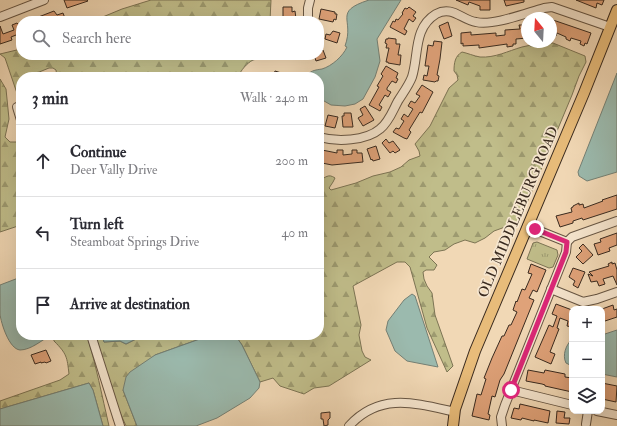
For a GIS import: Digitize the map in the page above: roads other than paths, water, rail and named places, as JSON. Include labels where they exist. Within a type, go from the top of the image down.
[{"type":"main road","name":"OLD MIDDLEBURG ROAD","points":[[453,426],[455,412],[475,351],[584,93],[617,10]]},
{"type":"street","points":[[0,17],[27,3],[44,0]]},
{"type":"street","points":[[308,16],[310,0]]},
{"type":"street","points":[[324,139],[328,140],[358,139],[367,137],[381,129],[412,77],[419,34],[425,24],[437,13],[447,11],[454,12],[474,22],[485,23],[544,8],[552,4],[610,27]]},
{"type":"street","points":[[502,426],[501,417],[566,252],[567,242],[572,237],[617,221]]},
{"type":"street","points":[[528,226],[567,242]]},
{"type":"street","points":[[551,289],[583,302],[617,292]]},
{"type":"street","points":[[93,340],[120,426]]},
{"type":"street","points":[[511,390],[569,404]]},
{"type":"street","points":[[349,426],[362,414],[374,408],[397,402],[455,412]]},
{"type":"street","points":[[605,413],[617,415]]},
{"type":"street","points":[[586,424],[588,414]]}]
